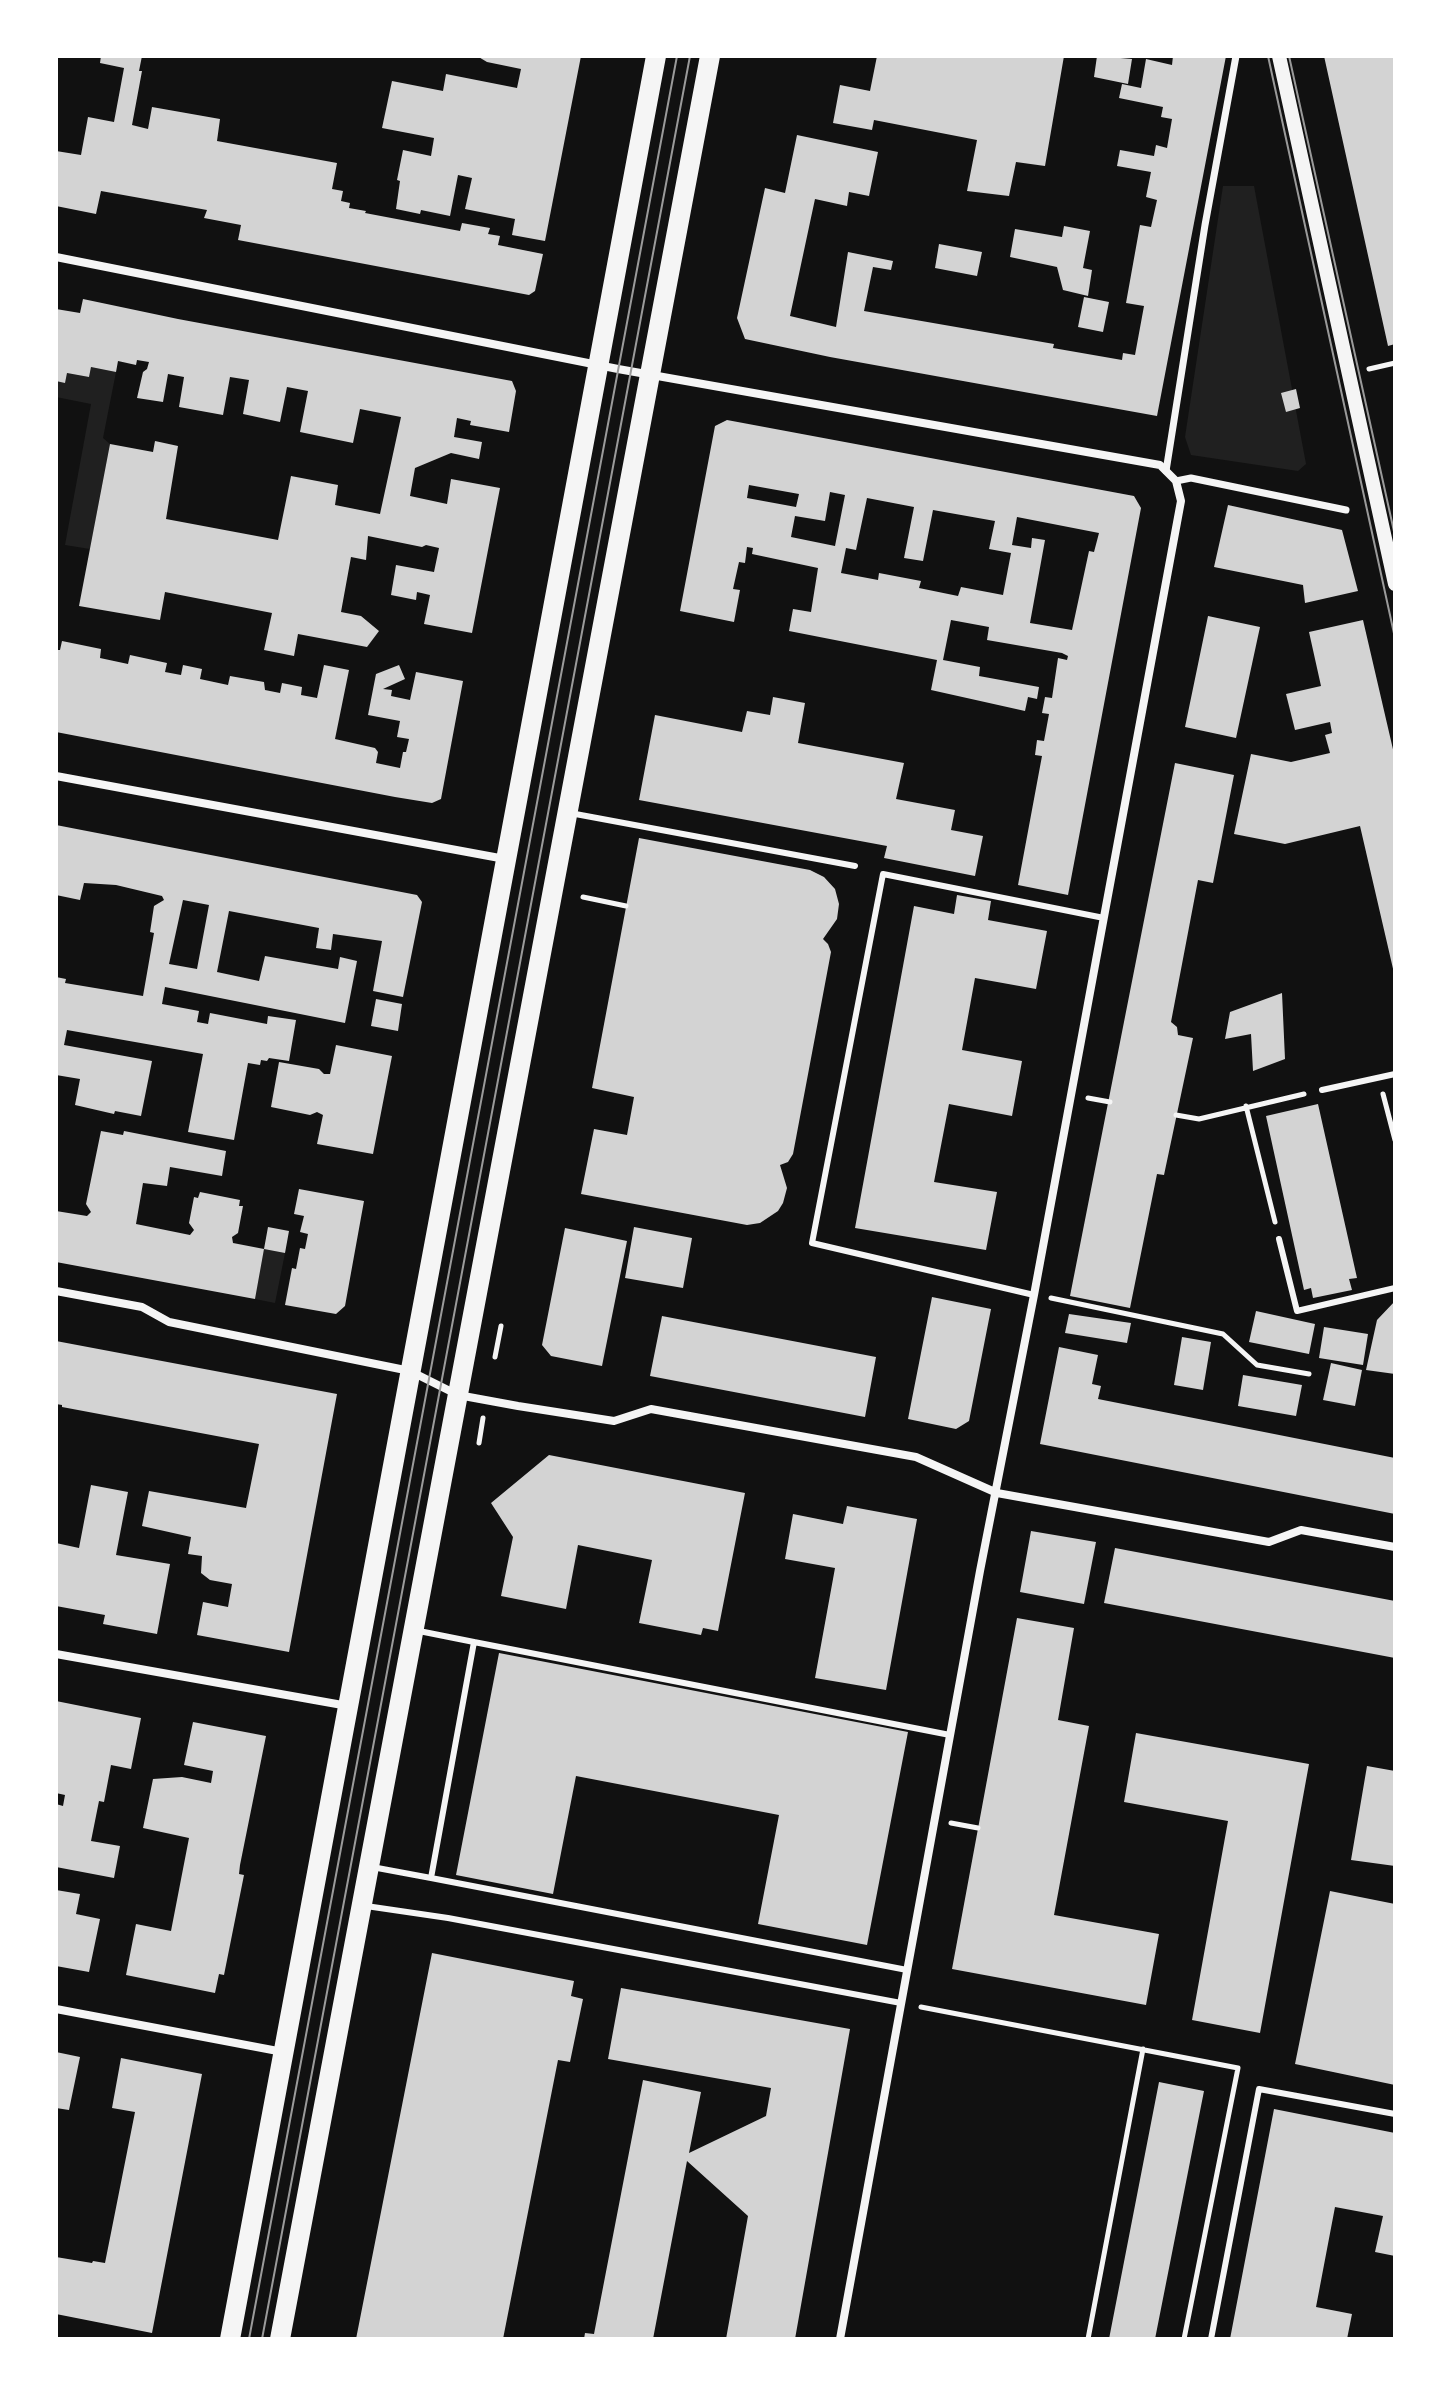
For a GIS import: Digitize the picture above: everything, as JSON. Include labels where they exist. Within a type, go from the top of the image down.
[{"type":"main road","points":[[230,2339],[656,56]]},
{"type":"main road","points":[[280,2339],[710,56]]},
{"type":"street","points":[[1166,471],[1205,225],[1236,56]]},
{"type":"street","points":[[1279,56],[1395,584]]},
{"type":"street","points":[[56,257],[599,365],[1160,465],[1176,481],[1181,501],[840,2339]]},
{"type":"street","points":[[1176,481],[1191,478],[1346,510]]},
{"type":"street","points":[[56,776],[506,859]]},
{"type":"street","points":[[56,1291],[142,1307],[169,1322],[410,1371],[458,1395],[614,1421],[651,1409],[916,1457],[997,1493],[1269,1542],[1301,1530],[1395,1547]]},
{"type":"street","points":[[56,1654],[348,1706]]},
{"type":"street","points":[[56,2009],[284,2052]]},
{"type":"lane","points":[[566,812],[855,866]]},
{"type":"lane","points":[[1034,1295],[812,1243],[883,874],[1104,918]]},
{"type":"lane","points":[[1322,1090],[1395,1074]]},
{"type":"lane","points":[[1279,1239],[1297,1311],[1395,1288]]},
{"type":"lane","points":[[413,1630],[950,1735]]},
{"type":"lane","points":[[431,1878],[474,1642]]},
{"type":"lane","points":[[369,1867],[907,1970]]},
{"type":"lane","points":[[361,1905],[448,1918],[901,2003]]},
{"type":"lane","points":[[1211,2339],[1259,2089],[1395,2114]]},
{"type":"path","points":[[583,897],[626,906]]},
{"type":"path","points":[[1379,1077],[1395,1140]]},
{"type":"path","points":[[1176,1115],[1199,1119],[1322,1090]]},
{"type":"path","points":[[1246,1106],[1279,1239]]},
{"type":"path","points":[[1034,1295],[1223,1334],[1257,1365],[1309,1374]]},
{"type":"path","points":[[901,2003],[1238,2068],[1184,2339]]},
{"type":"path","points":[[1088,2339],[1143,2049]]},
{"type":"shaded area","points":[[1223,186],[1254,186],[1306,464],[1298,471],[1191,455],[1185,437]]},
{"type":"shaded area","points":[[91,367],[116,372],[103,438],[110,444],[90,549],[65,545],[91,404],[56,397],[56,381],[65,382],[67,373],[89,377]]},
{"type":"shaded area","points":[[264,1249],[285,1253],[275,1303],[255,1299]]},
{"type":"building","points":[[101,56],[142,56],[132,125],[148,129],[152,107],[220,119],[217,141],[337,163],[332,189],[343,191],[341,201],[350,203],[349,208],[460,231],[462,223],[490,228],[488,234],[500,236],[498,245],[543,254],[535,291],[529,295],[238,240],[241,225],[204,218],[207,210],[101,191],[96,214],[56,206],[56,151],[81,155],[88,117],[114,122],[124,68],[100,63]]},
{"type":"building","points":[[477,56],[581,56],[545,241],[512,235],[515,219],[465,209],[472,178],[458,175],[450,216],[396,209],[400,181],[397,180],[403,150],[431,156],[434,138],[382,128],[392,81],[443,91],[446,74],[517,88],[521,69],[487,62]]},
{"type":"building","points":[[877,56],[1064,56],[1045,166],[1016,162],[1009,196],[967,191],[977,140],[874,120],[872,130],[833,123],[840,85],[870,91]]},
{"type":"building","points":[[1097,56],[1132,59],[1128,84],[1094,77]]},
{"type":"building","points":[[1173,56],[1226,56],[1157,416],[745,339],[737,318],[765,188],[785,193],[797,135],[878,152],[869,196],[849,192],[847,206],[815,199],[790,316],[836,327],[848,252],[893,261],[891,270],[873,267],[864,311],[1054,344],[1053,348],[1122,360],[1123,353],[1135,355],[1144,306],[1126,303],[1140,225],[1151,227],[1157,200],[1146,197],[1151,172],[1117,166],[1120,150],[1154,156],[1156,145],[1167,148],[1172,119],[1161,117],[1163,107],[1119,98],[1122,84],[1141,88],[1146,59],[1172,65]]},
{"type":"building","points":[[1324,56],[1395,56],[1395,344],[1388,346]]},
{"type":"building","points":[[1064,226],[1090,231],[1083,268],[1092,270],[1088,296],[1063,290],[1057,267],[1010,257],[1015,229],[1062,237]]},
{"type":"building","points":[[939,244],[982,252],[977,276],[935,268]]},
{"type":"building","points":[[1084,297],[1109,302],[1103,332],[1078,327]]},
{"type":"building","points":[[83,299],[512,381],[516,391],[509,432],[470,425],[471,421],[457,418],[454,437],[482,442],[479,459],[451,453],[415,468],[410,496],[447,504],[451,479],[500,488],[472,633],[424,624],[430,595],[417,592],[416,600],[391,595],[396,565],[434,572],[439,548],[368,536],[366,560],[351,557],[341,612],[361,616],[379,631],[367,647],[298,634],[294,656],[264,650],[272,613],[165,592],[160,620],[79,606],[110,444],[153,452],[155,441],[178,446],[166,519],[278,540],[291,476],[338,485],[335,505],[380,514],[401,417],[360,409],[353,443],[300,432],[308,391],[287,387],[280,422],[243,414],[249,380],[230,377],[223,415],[179,407],[184,377],[168,374],[163,402],[137,398],[143,372],[149,362],[137,360],[136,365],[118,361],[116,372],[91,367],[89,377],[67,373],[65,383],[56,381],[56,309],[80,313]]},
{"type":"building","points":[[1296,389],[1300,408],[1286,412],[1281,393]]},
{"type":"building","points":[[727,420],[1134,496],[1141,508],[1068,895],[1018,885],[1042,756],[1035,755],[1037,740],[1044,741],[1049,714],[1042,713],[1045,697],[1052,698],[1058,658],[1067,660],[1068,656],[987,640],[989,627],[951,620],[943,660],[980,667],[979,676],[1039,687],[1037,699],[1028,697],[1025,711],[931,690],[937,660],[789,631],[793,609],[811,612],[818,568],[752,554],[753,548],[747,547],[745,563],[739,562],[733,589],[740,590],[734,622],[680,611],[715,426]],"holes":[[[749,485],[799,494],[796,507],[747,498]],[[830,492],[845,495],[835,546],[791,537],[795,516],[825,521]],[[867,498],[914,507],[904,558],[923,561],[933,510],[995,521],[989,549],[1011,553],[1003,595],[961,587],[958,596],[919,588],[921,581],[879,573],[878,580],[841,573],[846,548],[856,550]],[[1017,517],[1099,533],[1094,552],[1089,551],[1072,630],[1030,623],[1045,540],[1032,538],[1031,548],[1012,545]]]},
{"type":"building","points":[[1228,505],[1342,530],[1358,591],[1305,603],[1303,585],[1214,567]]},
{"type":"building","points":[[1208,616],[1260,627],[1236,738],[1185,727]]},
{"type":"building","points":[[1363,620],[1395,758],[1394,973],[1360,826],[1285,844],[1234,834],[1251,754],[1291,762],[1330,753],[1325,735],[1332,733],[1330,722],[1295,730],[1286,694],[1321,686],[1309,632]]},
{"type":"building","points":[[62,641],[101,649],[100,658],[128,664],[130,655],[167,663],[165,672],[181,675],[183,665],[202,669],[200,679],[228,685],[230,676],[264,682],[265,690],[280,693],[282,683],[302,687],[301,695],[317,698],[324,665],[349,670],[335,739],[375,748],[378,752],[376,763],[400,768],[409,739],[397,737],[400,721],[368,715],[376,674],[399,665],[405,679],[383,689],[392,690],[391,696],[410,700],[416,672],[463,681],[441,799],[432,803],[395,797],[56,732],[56,650],[60,650]]},
{"type":"building","points":[[773,697],[805,703],[798,743],[904,763],[896,799],[955,810],[951,830],[983,836],[975,876],[884,858],[887,846],[639,800],[655,715],[742,732],[747,711],[770,715]]},
{"type":"building","points":[[1175,763],[1234,775],[1213,883],[1198,880],[1171,1022],[1177,1027],[1178,1035],[1193,1038],[1164,1175],[1157,1174],[1130,1308],[1070,1296]]},
{"type":"building","points":[[56,825],[417,895],[422,902],[403,997],[373,991],[382,941],[333,934],[331,950],[316,948],[319,928],[229,911],[217,972],[259,981],[265,956],[338,969],[340,957],[357,961],[345,1023],[165,987],[162,1004],[199,1011],[197,1022],[208,1024],[210,1013],[267,1024],[268,1016],[296,1020],[289,1061],[269,1058],[267,1061],[261,1060],[260,1065],[248,1063],[234,1140],[188,1132],[203,1054],[67,1030],[64,1045],[152,1061],[141,1116],[115,1111],[114,1114],[75,1105],[80,1079],[56,1075],[56,977],[66,979],[65,983],[143,996],[154,933],[150,932],[154,906],[164,900],[162,896],[116,885],[84,883],[80,900],[56,895]],"holes":[[[183,900],[209,905],[197,969],[169,964]]]},
{"type":"building","points":[[639,838],[810,870],[824,877],[835,889],[839,904],[837,919],[823,939],[831,952],[793,1154],[788,1162],[780,1165],[787,1188],[778,1211],[760,1223],[747,1225],[581,1194],[594,1129],[627,1135],[634,1097],[592,1088]]},
{"type":"building","points":[[957,895],[991,901],[988,920],[1047,931],[1036,989],[975,978],[962,1050],[1022,1061],[1012,1116],[949,1104],[934,1182],[997,1192],[986,1250],[855,1228],[914,906],[954,914]]},
{"type":"building","points":[[1282,993],[1285,1059],[1253,1071],[1251,1034],[1225,1039],[1230,1012]]},
{"type":"building","points":[[376,999],[402,1004],[398,1031],[371,1026]]},
{"type":"building","points":[[336,1045],[392,1056],[373,1154],[317,1144],[323,1115],[317,1112],[310,1115],[271,1107],[279,1062],[330,1074]]},
{"type":"building","points":[[1318,1104],[1357,1278],[1349,1279],[1352,1290],[1313,1298],[1311,1288],[1304,1290],[1266,1116]]},
{"type":"building","points":[[101,1131],[123,1135],[124,1131],[226,1151],[222,1176],[170,1167],[167,1186],[143,1183],[136,1224],[190,1235],[194,1230],[189,1223],[194,1197],[198,1198],[200,1192],[240,1200],[239,1206],[243,1206],[238,1233],[232,1237],[233,1243],[264,1249],[255,1299],[56,1262],[56,1211],[87,1216],[91,1212],[86,1204]]},
{"type":"building","points":[[299,1189],[364,1201],[345,1306],[336,1314],[285,1305],[292,1268],[296,1269],[300,1248],[305,1249],[308,1234],[300,1232],[304,1216],[294,1214]]},
{"type":"building","points":[[268,1227],[289,1231],[285,1253],[264,1249]]},
{"type":"building","points":[[634,1227],[692,1238],[683,1288],[625,1278]]},
{"type":"building","points":[[565,1228],[627,1241],[602,1366],[551,1356],[542,1345]]},
{"type":"building","points":[[932,1297],[991,1309],[969,1421],[956,1429],[908,1419]]},
{"type":"building","points":[[1395,1301],[1395,1374],[1366,1370],[1377,1320]]},
{"type":"building","points":[[1256,1311],[1315,1324],[1309,1354],[1249,1342]]},
{"type":"building","points":[[1069,1314],[1131,1323],[1127,1343],[1065,1333]]},
{"type":"building","points":[[662,1316],[876,1357],[865,1417],[650,1376]]},
{"type":"building","points":[[1324,1327],[1368,1334],[1363,1365],[1319,1358]]},
{"type":"building","points":[[1182,1337],[1211,1342],[1203,1390],[1174,1385]]},
{"type":"building","points":[[56,1341],[337,1394],[289,1652],[197,1635],[203,1602],[228,1607],[232,1584],[210,1580],[201,1573],[202,1556],[188,1554],[191,1537],[142,1526],[149,1491],[246,1508],[259,1444],[56,1404]]},
{"type":"building","points":[[1059,1347],[1098,1355],[1092,1384],[1101,1386],[1098,1399],[1395,1458],[1395,1514],[1040,1444]]},
{"type":"building","points":[[1331,1363],[1362,1370],[1355,1406],[1323,1400]]},
{"type":"building","points":[[1243,1375],[1302,1385],[1296,1416],[1238,1406]]},
{"type":"building","points":[[549,1455],[745,1493],[718,1631],[703,1628],[701,1635],[639,1623],[652,1560],[578,1545],[566,1609],[501,1596],[513,1537],[491,1503]]},
{"type":"building","points":[[91,1485],[128,1492],[116,1555],[170,1564],[157,1634],[103,1624],[105,1615],[56,1606],[56,1543],[79,1548]]},
{"type":"building","points":[[847,1506],[917,1519],[886,1690],[815,1678],[835,1568],[785,1559],[793,1514],[843,1524]]},
{"type":"building","points":[[1031,1531],[1096,1542],[1084,1604],[1020,1592]]},
{"type":"building","points":[[1115,1548],[1395,1601],[1395,1658],[1104,1603]]},
{"type":"building","points":[[1017,1618],[1074,1628],[1058,1720],[1089,1726],[1054,1915],[1159,1934],[1146,2005],[952,1969]]},
{"type":"building","points":[[499,1653],[908,1732],[867,1945],[758,1924],[779,1815],[576,1776],[553,1894],[456,1875]]},
{"type":"building","points":[[56,1701],[141,1718],[131,1769],[111,1765],[104,1802],[99,1801],[91,1841],[120,1846],[114,1878],[56,1867],[56,1804],[63,1806],[65,1795],[56,1793]]},
{"type":"building","points":[[193,1722],[266,1736],[240,1865],[239,1874],[244,1875],[224,1975],[219,1974],[215,1993],[126,1975],[136,1924],[171,1931],[189,1838],[143,1828],[153,1779],[182,1777],[211,1783],[213,1771],[184,1765]]},
{"type":"building","points":[[1136,1733],[1309,1764],[1260,2033],[1192,2020],[1228,1821],[1124,1802]]},
{"type":"building","points":[[1367,1766],[1395,1771],[1395,1866],[1351,1860]]},
{"type":"building","points":[[56,1890],[80,1894],[76,1914],[100,1919],[89,1972],[56,1966]]},
{"type":"building","points":[[1330,1891],[1395,1904],[1395,2085],[1295,2064]]},
{"type":"building","points":[[432,1953],[574,1981],[571,1996],[583,1999],[570,2062],[558,2060],[503,2339],[356,2339]]},
{"type":"building","points":[[621,1988],[850,2029],[795,2339],[726,2339],[748,2216],[687,2161],[653,2339],[584,2339],[585,2333],[594,2334],[643,2080],[701,2092],[689,2153],[766,2116],[771,2088],[608,2059]]},
{"type":"building","points":[[56,2052],[80,2057],[69,2110],[56,2108]]},
{"type":"building","points":[[121,2058],[202,2074],[152,2333],[56,2314],[56,2257],[105,2263],[135,2112],[112,2108]]},
{"type":"building","points":[[1159,2082],[1204,2091],[1155,2339],[1109,2339]]},
{"type":"building","points":[[1274,2109],[1395,2133],[1395,2256],[1375,2252],[1383,2216],[1335,2207],[1316,2307],[1352,2314],[1347,2339],[1230,2339]]},
{"type":"tram line","points":[[249,2339],[677,56]]},
{"type":"tram line","points":[[262,2339],[690,56]]},
{"type":"tram line","points":[[1268,56],[1395,638]]},
{"type":"tram line","points":[[1289,56],[1395,536]]}]
